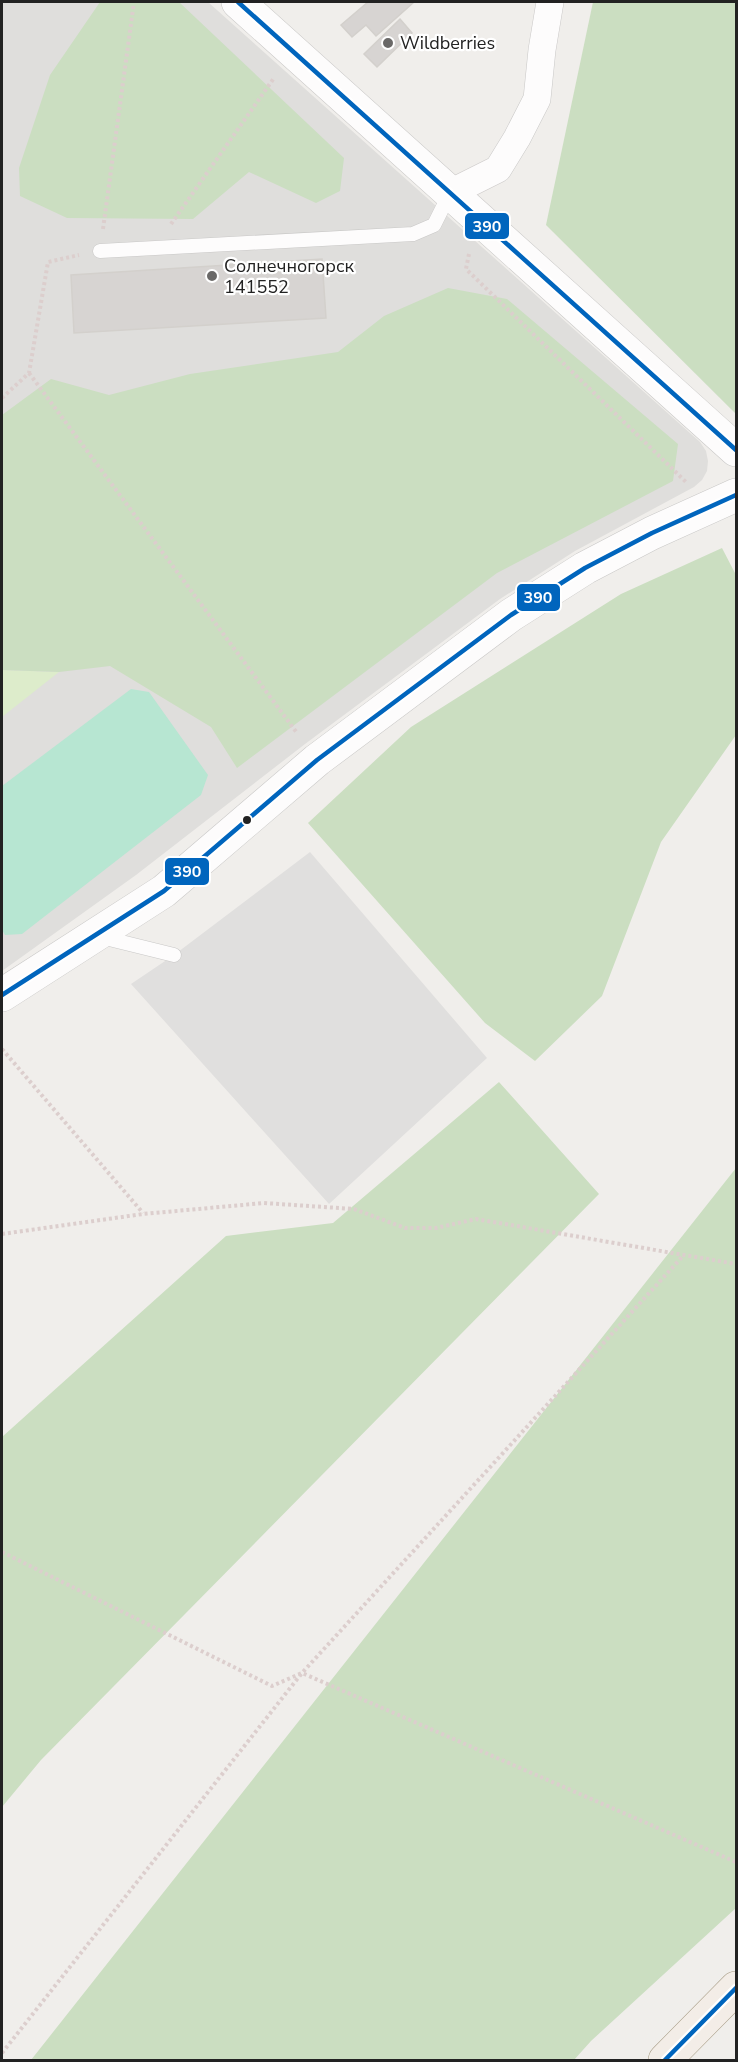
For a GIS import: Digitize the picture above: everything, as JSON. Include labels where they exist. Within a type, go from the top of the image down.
[{"type":"main road","points":[[665,2061],[736,1988]]},
{"type":"street","points":[[238,2],[736,450]]},
{"type":"street","points":[[450,193],[498,169],[517,138],[537,99],[550,2]]},
{"type":"street","points":[[2,995],[164,891],[317,760],[511,615],[585,568],[652,533],[724,500]]},
{"type":"lane","points":[[100,251],[413,234],[434,225],[450,193]]},
{"type":"lane","points":[[96,936],[174,955]]},
{"type":"path","points":[[2,398],[29,373],[48,262],[100,251],[134,2]]},
{"type":"path","points":[[155,248],[293,51]]},
{"type":"path","points":[[466,269],[724,500]]},
{"type":"path","points":[[29,373],[317,760]]},
{"type":"path","points":[[2,1049],[143,1214]]},
{"type":"path","points":[[2,1234],[143,1214],[264,1203],[354,1209],[405,1228],[436,1228],[476,1219],[736,1264]]},
{"type":"path","points":[[2,2054],[302,1673],[683,1256]]},
{"type":"path","points":[[2,1552],[272,1686],[302,1673],[736,1862]]},
{"type":"shaded area","points":[[2,2],[208,2],[700,442],[706,451],[708,461],[707,471],[694,487],[575,551],[500,599],[305,744],[136,875],[2,971]]},
{"type":"shaded area","points":[[310,852],[487,1058],[329,1204],[131,984],[174,955]]},
{"type":"green space","points":[[100,2],[179,2],[344,158],[340,191],[316,203],[249,172],[193,219],[67,218],[20,196],[19,168],[50,75]]},
{"type":"green space","points":[[593,2],[736,2],[736,414],[546,225]]},
{"type":"green space","points":[[448,288],[507,299],[678,444],[673,481],[497,573],[237,768],[211,727],[110,666],[59,672],[2,670],[2,415],[51,379],[109,395],[190,374],[338,352],[384,316]]},
{"type":"green space","points":[[722,548],[736,575],[736,735],[661,842],[602,996],[535,1061],[485,1023],[308,823],[411,727],[621,594]]},
{"type":"green space","points":[[2,670],[59,672],[2,717]]},
{"type":"green space","points":[[131,689],[149,692],[208,775],[201,795],[22,934],[5,935],[2,930],[2,786]]},
{"type":"green space","points":[[499,1082],[599,1194],[41,1760],[2,1807],[2,1437],[226,1236],[333,1223]]},
{"type":"green space","points":[[736,1168],[736,1908],[591,2041],[574,2060],[31,2060]]},
{"type":"building","points":[[368,2],[414,2],[376,36],[366,25],[352,37],[341,25]]},
{"type":"building","name":"Wildberries","points":[[400,19],[412,33],[377,67],[364,54]]},
{"type":"building","points":[[322,259],[326,318],[74,333],[71,275]]},
{"type":"transit line","name":"390","points":[[238,2],[736,450]]},
{"type":"transit line","name":"390","points":[[2,995],[164,891],[317,760],[511,615],[585,568],[652,533],[736,495]]},
{"type":"transit line","name":"390","points":[[665,2060],[736,1988]]},
{"type":"place","name":"Wildberries","points":[[388,43]]},
{"type":"place","name":"Солнечногорск 141552","points":[[212,276]]}]
